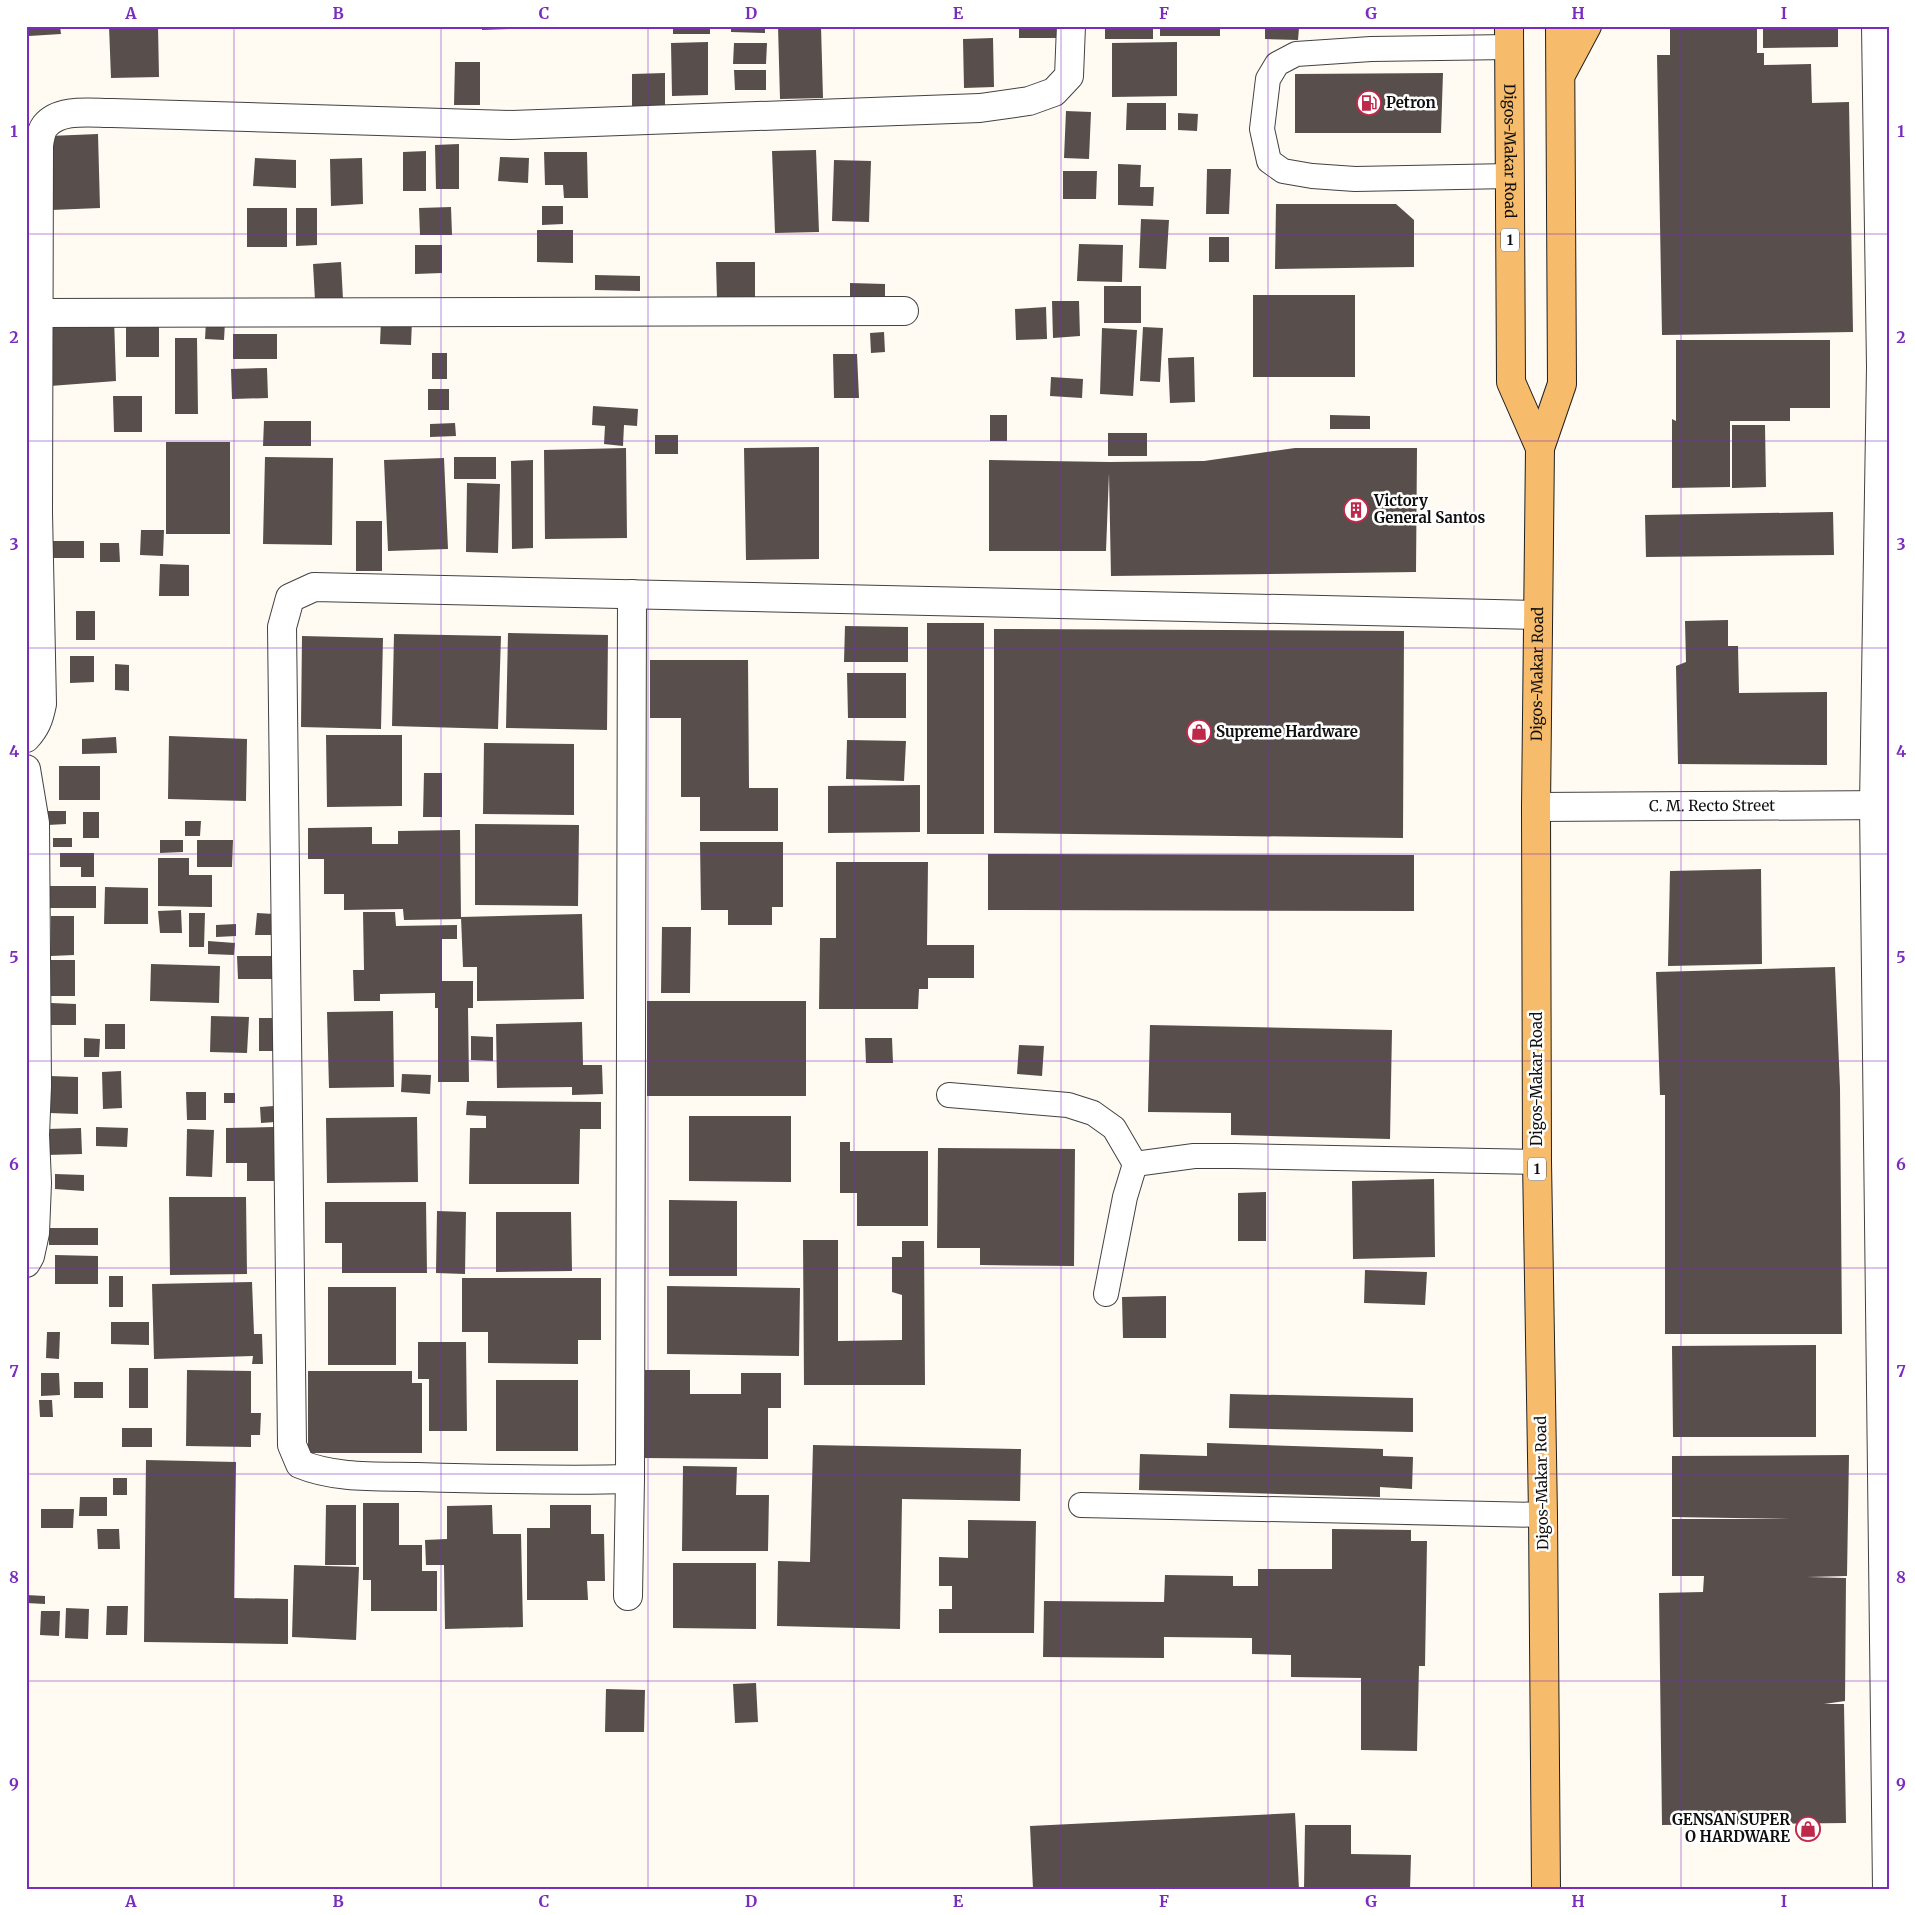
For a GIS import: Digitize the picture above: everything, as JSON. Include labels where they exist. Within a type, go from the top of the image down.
[{"type":"main road","name":"Digos-Makar Road","points":[[1546,1889],[1543,1515],[1537,1162],[1536,807],[1540,448],[1562,384],[1560,26]]},
{"type":"main road","points":[[1561,74],[1587,26]]},
{"type":"main road","name":"Digos-Makar Road","points":[[1509,36],[1511,382],[1540,448]]},
{"type":"street","points":[[26,738],[39,721],[42,704],[38,513],[39,145],[43,128],[55,117],[70,114],[112,113],[512,126],[980,108],[1029,100],[1054,92],[1068,76],[1071,26]]},
{"type":"street","points":[[1876,26],[1885,367],[1882,805],[1887,1889]]},
{"type":"street","points":[[39,313],[904,311]]},
{"type":"street","points":[[630,1479],[360,1475],[317,1471],[300,1464],[292,1445],[282,628],[290,598],[314,587],[1538,615]]},
{"type":"street","points":[[628,1596],[630,1479],[632,594]]},
{"type":"street","points":[[26,769],[35,823],[35,1135],[37,1183],[34,1232],[30,1256],[26,1263]]},
{"type":"street","name":"C. M. Recto Street","points":[[1536,807],[1882,805]]},
{"type":"lane","points":[[1509,36],[1296,54],[1276,64],[1268,79],[1262,129],[1269,161],[1283,171],[1312,176],[1355,179],[1510,176]]},
{"type":"lane","points":[[949,1095],[1068,1104],[1093,1113],[1114,1128],[1135,1164],[1125,1197],[1106,1294]]},
{"type":"lane","points":[[1135,1164],[1194,1156],[1537,1162]]},
{"type":"lane","points":[[1081,1505],[1543,1515]]},
{"type":"building","points":[[29,26],[60,26],[61,34],[29,36]]},
{"type":"building","points":[[109,26],[158,26],[159,77],[111,78]]},
{"type":"building","points":[[482,26],[540,26],[540,28],[482,30]]},
{"type":"building","points":[[673,26],[710,26],[710,34],[673,34]]},
{"type":"building","points":[[731,26],[765,26],[765,33],[731,32]]},
{"type":"building","points":[[778,26],[821,26],[823,98],[780,99]]},
{"type":"building","points":[[1019,26],[1058,26],[1058,38],[1019,38]]},
{"type":"building","points":[[1105,26],[1153,26],[1153,39],[1105,39]]},
{"type":"building","points":[[1160,26],[1220,26],[1220,36],[1160,36]]},
{"type":"building","points":[[1670,26],[1757,26],[1757,53],[1764,53],[1764,65],[1811,64],[1812,103],[1849,102],[1853,332],[1662,335],[1657,55],[1670,55]]},
{"type":"building","points":[[1763,26],[1838,26],[1838,47],[1763,48]]},
{"type":"building","points":[[1265,27],[1299,28],[1298,40],[1265,39]]},
{"type":"building","points":[[993,38],[994,87],[964,88],[963,39]]},
{"type":"building","points":[[708,42],[708,95],[672,96],[671,43]]},
{"type":"building","points":[[1177,42],[1177,96],[1112,97],[1112,43]]},
{"type":"building","points":[[734,43],[767,43],[766,64],[733,64]]},
{"type":"building","points":[[455,62],[480,62],[480,105],[454,105]]},
{"type":"building","points":[[734,70],[766,70],[766,90],[735,90]]},
{"type":"building","points":[[665,73],[665,106],[632,107],[632,74]]},
{"type":"building","name":"Petron","points":[[1443,73],[1441,133],[1295,133],[1295,74]]},
{"type":"building","points":[[1127,103],[1166,103],[1166,130],[1126,130]]},
{"type":"building","points":[[1066,111],[1091,112],[1089,159],[1064,158]]},
{"type":"building","points":[[1178,113],[1198,114],[1197,131],[1178,130]]},
{"type":"building","points":[[98,134],[100,208],[51,210],[49,136]]},
{"type":"building","points":[[459,144],[459,189],[436,189],[435,145]]},
{"type":"building","points":[[816,150],[819,232],[775,233],[772,151]]},
{"type":"building","points":[[426,151],[426,191],[403,191],[403,152]]},
{"type":"building","points":[[544,152],[587,152],[588,198],[564,198],[563,185],[545,185]]},
{"type":"building","points":[[500,157],[529,158],[528,183],[498,181]]},
{"type":"building","points":[[255,158],[296,160],[296,188],[253,186]]},
{"type":"building","points":[[362,158],[363,204],[331,206],[330,159]]},
{"type":"building","points":[[834,160],[871,161],[869,222],[832,221]]},
{"type":"building","points":[[1118,164],[1141,165],[1140,187],[1154,187],[1153,206],[1118,205]]},
{"type":"building","points":[[1207,169],[1231,169],[1229,214],[1206,214]]},
{"type":"building","points":[[1063,171],[1097,171],[1096,199],[1063,199]]},
{"type":"building","points":[[1276,204],[1396,204],[1414,220],[1414,267],[1275,269]]},
{"type":"building","points":[[542,206],[563,206],[563,224],[542,225]]},
{"type":"building","points":[[451,207],[452,235],[420,235],[419,208]]},
{"type":"building","points":[[247,208],[287,208],[287,247],[247,247]]},
{"type":"building","points":[[296,208],[317,208],[317,245],[296,246]]},
{"type":"building","points":[[1141,219],[1169,220],[1166,269],[1139,268]]},
{"type":"building","points":[[537,230],[573,230],[573,263],[537,262]]},
{"type":"building","points":[[1209,237],[1229,237],[1229,262],[1209,262]]},
{"type":"building","points":[[1079,244],[1123,245],[1122,282],[1077,281]]},
{"type":"building","points":[[415,245],[442,245],[442,273],[415,274]]},
{"type":"building","points":[[341,262],[343,299],[315,300],[313,264]]},
{"type":"building","points":[[716,262],[755,262],[755,299],[717,299]]},
{"type":"building","points":[[595,275],[640,276],[640,291],[595,290]]},
{"type":"building","points":[[850,283],[885,284],[885,302],[850,301]]},
{"type":"building","points":[[1104,286],[1141,286],[1141,323],[1104,323]]},
{"type":"building","points":[[1253,295],[1355,295],[1355,377],[1253,377]]},
{"type":"building","points":[[1052,301],[1079,301],[1080,336],[1053,338]]},
{"type":"building","points":[[1046,307],[1047,339],[1016,340],[1015,309]]},
{"type":"building","points":[[114,317],[116,381],[50,386],[46,320]]},
{"type":"building","points":[[381,320],[412,321],[411,345],[380,344]]},
{"type":"building","points":[[206,321],[225,322],[224,340],[205,339]]},
{"type":"building","points":[[126,322],[159,322],[159,357],[126,357]]},
{"type":"building","points":[[1143,327],[1163,328],[1160,382],[1140,381]]},
{"type":"building","points":[[1102,328],[1137,330],[1133,396],[1100,394]]},
{"type":"building","points":[[884,332],[885,352],[871,353],[870,333]]},
{"type":"building","points":[[233,334],[277,334],[277,359],[233,359]]},
{"type":"building","points":[[175,338],[197,338],[198,414],[175,414]]},
{"type":"building","points":[[1676,340],[1830,340],[1830,408],[1790,408],[1790,421],[1730,421],[1730,487],[1672,488],[1672,419],[1676,421]]},
{"type":"building","points":[[432,353],[447,353],[447,379],[432,379]]},
{"type":"building","points":[[833,354],[857,354],[859,398],[834,398]]},
{"type":"building","points":[[1194,357],[1195,402],[1170,403],[1168,358]]},
{"type":"building","points":[[267,368],[268,398],[232,399],[231,369]]},
{"type":"building","points":[[1051,377],[1083,379],[1082,398],[1050,396]]},
{"type":"building","points":[[428,389],[449,389],[449,410],[428,410]]},
{"type":"building","points":[[113,396],[142,396],[142,432],[114,432]]},
{"type":"building","points":[[593,406],[638,409],[637,426],[624,425],[623,446],[604,444],[605,426],[592,425]]},
{"type":"building","points":[[990,415],[1007,415],[1007,441],[990,441]]},
{"type":"building","points":[[1330,415],[1370,416],[1370,429],[1330,429]]},
{"type":"building","points":[[264,421],[311,421],[311,446],[263,446]]},
{"type":"building","points":[[455,423],[456,436],[430,437],[430,424]]},
{"type":"building","points":[[1732,425],[1765,425],[1766,487],[1732,488]]},
{"type":"building","points":[[1108,433],[1147,433],[1147,456],[1108,456]]},
{"type":"building","points":[[655,435],[678,435],[678,454],[655,454]]},
{"type":"building","points":[[166,442],[230,442],[230,534],[166,534]]},
{"type":"building","points":[[819,447],[819,559],[746,560],[744,448]]},
{"type":"building","points":[[626,448],[627,538],[545,539],[544,450]]},
{"type":"building","points":[[1295,448],[1417,448],[1416,572],[1111,576],[1109,473],[1106,551],[989,551],[989,460],[1204,461]]},
{"type":"building","points":[[265,457],[333,458],[332,545],[263,544]]},
{"type":"building","points":[[454,457],[496,457],[496,479],[454,479]]},
{"type":"building","points":[[444,458],[448,549],[388,551],[384,460]]},
{"type":"building","points":[[533,460],[533,548],[512,549],[511,461]]},
{"type":"building","points":[[467,483],[500,484],[498,553],[466,552]]},
{"type":"building","points":[[1833,512],[1834,555],[1646,557],[1645,515]]},
{"type":"building","points":[[356,521],[382,521],[382,571],[356,571]]},
{"type":"building","points":[[141,530],[164,530],[163,556],[140,555]]},
{"type":"building","points":[[53,541],[84,541],[84,558],[52,558]]},
{"type":"building","points":[[100,543],[119,543],[120,562],[100,562]]},
{"type":"building","points":[[160,564],[189,565],[189,596],[159,596]]},
{"type":"building","points":[[76,611],[95,611],[95,640],[76,640]]},
{"type":"building","points":[[1728,620],[1728,646],[1738,646],[1739,693],[1827,692],[1827,765],[1678,764],[1676,666],[1686,662],[1685,621]]},
{"type":"building","points":[[927,623],[984,623],[984,834],[927,834]]},
{"type":"building","points":[[845,626],[908,627],[908,662],[844,662]]},
{"type":"building","name":"Supreme Hardware","points":[[994,629],[1404,631],[1403,838],[994,833]]},
{"type":"building","points":[[508,633],[608,635],[607,730],[506,728]]},
{"type":"building","points":[[394,634],[501,636],[498,729],[392,726]]},
{"type":"building","points":[[302,636],[383,638],[381,729],[301,727]]},
{"type":"building","points":[[70,656],[94,656],[94,682],[70,683]]},
{"type":"building","points":[[650,660],[748,660],[749,788],[778,788],[778,831],[700,831],[700,797],[681,797],[681,718],[650,718]]},
{"type":"building","points":[[115,664],[129,665],[129,691],[115,690]]},
{"type":"building","points":[[847,673],[906,673],[906,718],[848,718]]},
{"type":"building","points":[[326,735],[402,735],[402,806],[327,807]]},
{"type":"building","points":[[169,736],[247,739],[246,801],[168,799]]},
{"type":"building","points":[[116,737],[117,753],[82,754],[82,739]]},
{"type":"building","points":[[847,740],[906,741],[904,781],[846,779]]},
{"type":"building","points":[[484,743],[574,744],[574,815],[483,814]]},
{"type":"building","points":[[59,766],[100,766],[100,800],[59,800]]},
{"type":"building","points":[[424,773],[442,773],[442,817],[423,817]]},
{"type":"building","points":[[920,785],[920,832],[828,833],[828,786]]},
{"type":"building","points":[[48,811],[66,811],[66,824],[48,825]]},
{"type":"building","points":[[83,812],[99,812],[99,838],[83,838]]},
{"type":"building","points":[[185,821],[201,821],[200,836],[185,836]]},
{"type":"building","points":[[475,824],[579,825],[578,906],[475,905]]},
{"type":"building","points":[[372,827],[372,844],[398,844],[398,831],[460,830],[461,919],[404,920],[403,909],[344,910],[344,894],[324,894],[324,859],[308,859],[308,828]]},
{"type":"building","points":[[53,838],[72,838],[72,847],[53,847]]},
{"type":"building","points":[[160,840],[183,840],[183,852],[160,853]]},
{"type":"building","points":[[197,840],[233,840],[232,867],[197,867]]},
{"type":"building","points":[[700,842],[783,842],[783,907],[772,907],[772,925],[728,925],[728,910],[701,910]]},
{"type":"building","points":[[60,853],[94,853],[94,877],[81,877],[81,867],[60,867]]},
{"type":"building","points":[[988,854],[1414,855],[1414,911],[988,910]]},
{"type":"building","points":[[158,858],[189,858],[189,875],[212,875],[212,907],[158,906]]},
{"type":"building","points":[[836,862],[928,862],[927,945],[974,945],[974,978],[928,978],[928,989],[919,989],[918,1009],[819,1009],[820,938],[836,938]]},
{"type":"building","points":[[1761,869],[1762,964],[1668,966],[1670,871]]},
{"type":"building","points":[[45,886],[96,886],[96,908],[45,908]]},
{"type":"building","points":[[105,887],[148,888],[148,924],[104,924]]},
{"type":"building","points":[[181,910],[182,933],[160,933],[158,911]]},
{"type":"building","points":[[363,912],[395,912],[396,926],[457,925],[457,939],[442,939],[442,981],[473,981],[473,1008],[468,1008],[469,1082],[438,1082],[438,1008],[435,1008],[435,993],[380,994],[380,1001],[354,1001],[353,970],[364,970]]},
{"type":"building","points":[[189,913],[205,913],[204,947],[189,947]]},
{"type":"building","points":[[257,913],[274,914],[274,935],[255,935]]},
{"type":"building","points":[[582,914],[584,999],[477,1001],[477,967],[463,967],[461,917]]},
{"type":"building","points":[[51,916],[74,916],[74,955],[51,956]]},
{"type":"building","points":[[236,924],[236,936],[216,937],[216,925]]},
{"type":"building","points":[[662,927],[691,927],[690,993],[661,993]]},
{"type":"building","points":[[208,941],[235,943],[234,955],[208,954]]},
{"type":"building","points":[[237,956],[276,956],[276,979],[238,979]]},
{"type":"building","points":[[50,960],[75,960],[75,996],[50,996]]},
{"type":"building","points":[[151,964],[220,966],[219,1003],[150,1001]]},
{"type":"building","points":[[1835,967],[1840,1088],[1842,1334],[1665,1334],[1665,1095],[1660,1095],[1656,972]]},
{"type":"building","points":[[647,1001],[806,1001],[806,1096],[647,1096]]},
{"type":"building","points":[[51,1003],[76,1004],[76,1025],[51,1025]]},
{"type":"building","points":[[393,1011],[394,1087],[329,1088],[327,1012]]},
{"type":"building","points":[[211,1016],[249,1017],[247,1053],[210,1052]]},
{"type":"building","points":[[259,1018],[278,1018],[278,1051],[259,1051]]},
{"type":"building","points":[[582,1022],[583,1065],[602,1065],[603,1094],[572,1095],[572,1087],[497,1088],[496,1024]]},
{"type":"building","points":[[105,1024],[125,1024],[125,1049],[105,1049]]},
{"type":"building","points":[[1150,1025],[1392,1030],[1390,1139],[1231,1135],[1231,1113],[1148,1112]]},
{"type":"building","points":[[471,1036],[493,1037],[493,1061],[471,1060]]},
{"type":"building","points":[[84,1038],[100,1039],[99,1057],[84,1057]]},
{"type":"building","points":[[865,1038],[892,1038],[893,1063],[866,1063]]},
{"type":"building","points":[[1019,1045],[1044,1046],[1042,1076],[1017,1074]]},
{"type":"building","points":[[121,1071],[122,1108],[103,1109],[102,1072]]},
{"type":"building","points":[[402,1074],[431,1075],[430,1094],[401,1092]]},
{"type":"building","points":[[50,1076],[78,1077],[78,1114],[49,1113]]},
{"type":"building","points":[[186,1092],[206,1092],[206,1120],[187,1120]]},
{"type":"building","points":[[224,1093],[235,1093],[235,1103],[224,1103]]},
{"type":"building","points":[[467,1101],[601,1102],[601,1129],[580,1129],[579,1184],[469,1184],[470,1128],[486,1128],[486,1116],[466,1115]]},
{"type":"building","points":[[274,1106],[275,1122],[261,1123],[260,1107]]},
{"type":"building","points":[[689,1116],[791,1116],[791,1182],[689,1181]]},
{"type":"building","points":[[417,1117],[418,1182],[327,1183],[326,1118]]},
{"type":"building","points":[[96,1127],[128,1128],[127,1147],[96,1146]]},
{"type":"building","points":[[274,1127],[275,1181],[247,1181],[247,1163],[226,1163],[226,1128]]},
{"type":"building","points":[[81,1128],[82,1154],[47,1155],[47,1129]]},
{"type":"building","points":[[187,1129],[214,1130],[212,1177],[186,1176]]},
{"type":"building","points":[[840,1142],[850,1142],[850,1151],[928,1151],[928,1226],[857,1226],[857,1193],[840,1193]]},
{"type":"building","points":[[938,1148],[1075,1149],[1074,1266],[980,1265],[980,1248],[937,1248]]},
{"type":"building","points":[[55,1174],[84,1175],[84,1191],[55,1189]]},
{"type":"building","points":[[1434,1179],[1435,1257],[1353,1259],[1352,1181]]},
{"type":"building","points":[[1266,1192],[1266,1241],[1238,1241],[1238,1193]]},
{"type":"building","points":[[169,1197],[246,1197],[247,1274],[170,1275]]},
{"type":"building","points":[[669,1200],[737,1201],[737,1276],[669,1276]]},
{"type":"building","points":[[325,1202],[426,1202],[427,1273],[342,1273],[342,1243],[325,1243]]},
{"type":"building","points":[[437,1211],[466,1212],[465,1274],[436,1273]]},
{"type":"building","points":[[496,1212],[571,1212],[572,1271],[496,1272]]},
{"type":"building","points":[[49,1228],[98,1228],[98,1245],[49,1245]]},
{"type":"building","points":[[803,1240],[838,1240],[838,1341],[902,1340],[902,1295],[892,1292],[892,1257],[902,1257],[902,1241],[924,1241],[925,1385],[804,1385]]},
{"type":"building","points":[[55,1255],[98,1256],[98,1284],[55,1284]]},
{"type":"building","points":[[1365,1270],[1427,1272],[1425,1305],[1364,1303]]},
{"type":"building","points":[[109,1276],[123,1276],[123,1307],[109,1307]]},
{"type":"building","points":[[462,1278],[601,1278],[601,1340],[578,1340],[578,1364],[488,1363],[488,1332],[462,1332]]},
{"type":"building","points":[[252,1282],[254,1334],[262,1334],[263,1364],[252,1364],[253,1356],[154,1359],[152,1284]]},
{"type":"building","points":[[667,1286],[800,1288],[799,1356],[667,1354]]},
{"type":"building","points":[[328,1287],[396,1287],[396,1365],[328,1365]]},
{"type":"building","points":[[1166,1296],[1166,1338],[1123,1338],[1122,1297]]},
{"type":"building","points":[[111,1322],[149,1322],[149,1345],[111,1344]]},
{"type":"building","points":[[47,1332],[60,1332],[59,1359],[46,1358]]},
{"type":"building","points":[[418,1342],[466,1342],[467,1431],[429,1431],[429,1379],[418,1379]]},
{"type":"building","points":[[1816,1345],[1816,1437],[1673,1437],[1672,1346]]},
{"type":"building","points":[[129,1368],[148,1368],[148,1408],[129,1408]]},
{"type":"building","points":[[187,1370],[251,1371],[251,1413],[261,1413],[260,1435],[251,1435],[251,1447],[186,1446]]},
{"type":"building","points":[[642,1370],[690,1370],[690,1394],[741,1394],[741,1373],[781,1373],[781,1408],[768,1408],[768,1459],[642,1458]]},
{"type":"building","points":[[308,1371],[412,1371],[412,1383],[422,1383],[422,1453],[308,1453]]},
{"type":"building","points":[[41,1373],[59,1373],[60,1395],[41,1396]]},
{"type":"building","points":[[496,1380],[578,1380],[578,1451],[496,1451]]},
{"type":"building","points":[[74,1382],[103,1382],[103,1398],[74,1398]]},
{"type":"building","points":[[1230,1394],[1413,1398],[1413,1432],[1229,1428]]},
{"type":"building","points":[[39,1400],[52,1400],[53,1417],[40,1417]]},
{"type":"building","points":[[122,1428],[152,1428],[152,1447],[122,1447]]},
{"type":"building","points":[[26,1430],[28,1430],[28,1451],[26,1451]]},
{"type":"building","points":[[1207,1443],[1383,1449],[1383,1456],[1413,1457],[1412,1489],[1380,1487],[1380,1497],[1139,1490],[1140,1454],[1207,1456]]},
{"type":"building","points":[[813,1445],[1021,1449],[1020,1501],[902,1499],[900,1629],[777,1626],[778,1561],[810,1562]]},
{"type":"building","points":[[1849,1455],[1847,1576],[1807,1577],[1846,1578],[1845,1701],[1824,1704],[1844,1704],[1846,1823],[1662,1825],[1659,1593],[1703,1592],[1704,1576],[1672,1576],[1672,1519],[1791,1519],[1672,1517],[1672,1456]]},
{"type":"building","points":[[146,1460],[236,1462],[234,1598],[288,1599],[288,1644],[144,1642]]},
{"type":"building","points":[[683,1466],[737,1467],[736,1495],[769,1495],[768,1551],[682,1551]]},
{"type":"building","points":[[26,1468],[29,1468],[29,1484],[26,1484]]},
{"type":"building","points":[[113,1478],[127,1478],[127,1495],[113,1495]]},
{"type":"building","points":[[80,1497],[107,1497],[107,1516],[79,1516]]},
{"type":"building","points":[[363,1503],[399,1503],[399,1545],[422,1545],[422,1571],[437,1571],[437,1611],[371,1611],[371,1580],[363,1580]]},
{"type":"building","points":[[326,1505],[356,1505],[356,1565],[325,1565]]},
{"type":"building","points":[[492,1505],[493,1534],[521,1534],[523,1627],[445,1629],[444,1565],[426,1565],[425,1540],[447,1539],[447,1506]]},
{"type":"building","points":[[550,1505],[591,1505],[591,1534],[604,1534],[605,1581],[587,1581],[588,1600],[527,1600],[527,1528],[550,1528]]},
{"type":"building","points":[[41,1509],[74,1509],[73,1528],[41,1528]]},
{"type":"building","points":[[968,1520],[1036,1521],[1034,1633],[939,1633],[939,1609],[952,1609],[952,1586],[939,1586],[939,1557],[968,1558]]},
{"type":"building","points":[[97,1529],[119,1529],[120,1549],[98,1549]]},
{"type":"building","points":[[1332,1529],[1411,1530],[1411,1541],[1427,1541],[1425,1666],[1419,1666],[1417,1751],[1361,1750],[1361,1678],[1291,1677],[1291,1655],[1252,1654],[1252,1638],[1164,1637],[1164,1658],[1043,1657],[1044,1601],[1164,1602],[1165,1575],[1233,1576],[1233,1586],[1258,1586],[1258,1569],[1332,1569]]},
{"type":"building","points":[[673,1563],[756,1563],[756,1629],[673,1628]]},
{"type":"building","points":[[294,1565],[359,1567],[356,1640],[292,1637]]},
{"type":"building","points":[[26,1595],[45,1596],[45,1604],[26,1603]]},
{"type":"building","points":[[107,1606],[128,1606],[127,1635],[106,1635]]},
{"type":"building","points":[[66,1608],[89,1609],[88,1639],[65,1638]]},
{"type":"building","points":[[41,1611],[60,1611],[59,1636],[40,1635]]},
{"type":"building","points":[[756,1683],[758,1722],[735,1723],[733,1684]]},
{"type":"building","points":[[606,1689],[645,1690],[644,1732],[605,1732]]},
{"type":"building","points":[[1295,1813],[1299,1889],[1033,1889],[1030,1826]]},
{"type":"building","points":[[1305,1825],[1351,1825],[1351,1854],[1411,1855],[1410,1889],[1304,1889]]},
{"type":"place","name":"Petron","points":[[1369,103]]},
{"type":"place","name":"Victory General Santos","points":[[1356,510]]},
{"type":"place","name":"Supreme Hardware","points":[[1199,732]]},
{"type":"place","name":"GENSAN SUPER O HARDWARE","points":[[1808,1829]]}]
